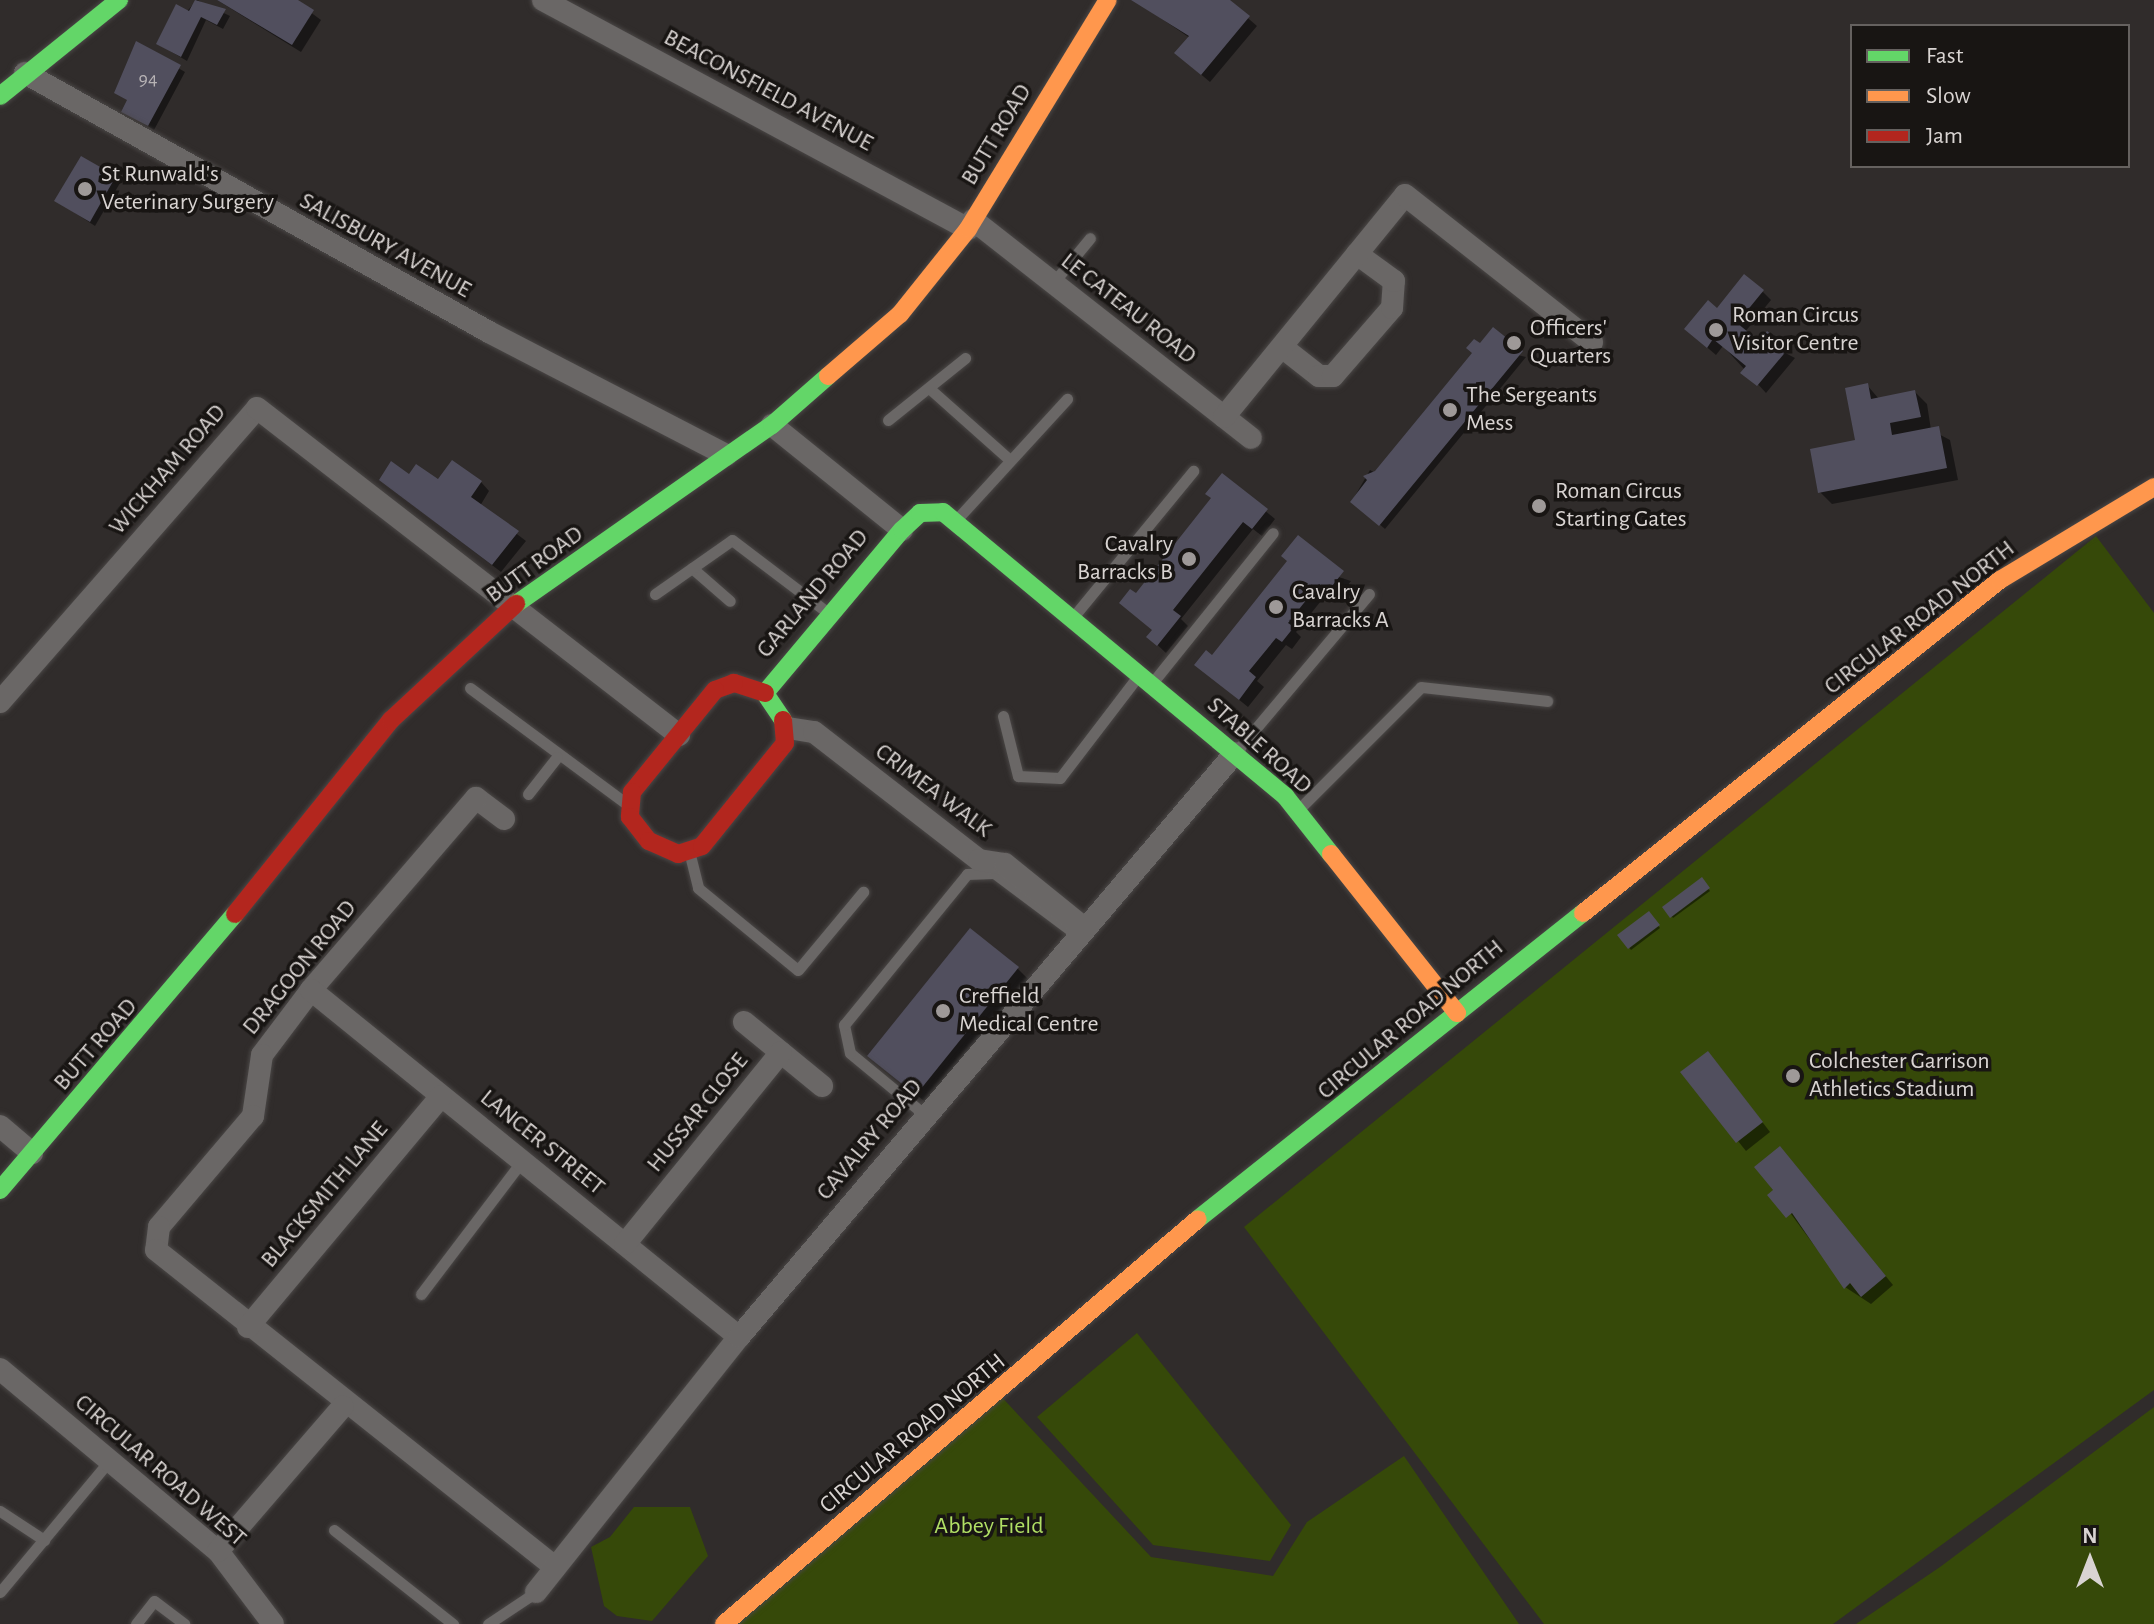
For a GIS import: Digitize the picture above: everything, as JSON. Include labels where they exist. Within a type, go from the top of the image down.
[{"type":"street","points":[[0,96],[119,0]]},
{"type":"street","name":"BEACONSFIELD AVENUE","points":[[543,0],[970,225]]},
{"type":"street","name":"BUTT ROAD","points":[[0,1190],[169,997],[391,720],[516,604],[772,425],[900,314],[970,225],[1108,0]]},
{"type":"street","name":"SALISBURY AVENUE","points":[[25,73],[475,325],[726,455]]},
{"type":"street","points":[[1224,417],[1405,195],[1592,342]]},
{"type":"street","name":"LE CATEAU ROAD","points":[[970,225],[1053,283],[1251,438]]},
{"type":"street","points":[[1282,347],[1319,376],[1333,376],[1348,361],[1397,295],[1394,281],[1357,254]]},
{"type":"street","name":"WICKHAM ROAD","points":[[0,702],[257,408],[516,604]]},
{"type":"street","name":"GARLAND ROAD","points":[[772,425],[902,530]]},
{"type":"street","name":"CIRCULAR ROAD NORTH","points":[[724,1624],[1203,1215],[2000,580],[2154,487]]},
{"type":"street","name":"GARLAND ROAD","points":[[765,693],[829,613],[920,513],[957,519]]},
{"type":"street","name":"STABLE ROAD","points":[[957,519],[1147,677],[1297,811],[1457,1013]]},
{"type":"street","points":[[516,604],[679,735]]},
{"type":"street","name":"GARLAND ROAD","points":[[631,806],[632,792],[715,690],[734,683],[765,693],[788,728]]},
{"type":"street","points":[[631,806],[649,841],[678,854],[702,846],[766,766],[788,728]]},
{"type":"street","name":"CRIMEA WALK","points":[[788,728],[814,732],[979,860],[1005,864],[1080,931]]},
{"type":"street","name":"CAVALRY ROAD","points":[[536,1592],[739,1337],[1080,931],[1235,753]]},
{"type":"street","name":"DRAGOON ROAD","points":[[343,1406],[156,1250],[159,1227],[253,1116],[262,1055],[311,990],[476,798],[504,819]]},
{"type":"street","name":"LANCER STREET","points":[[311,990],[739,1337]]},
{"type":"street","name":"HUSSAR CLOSE","points":[[744,1022],[822,1086]]},
{"type":"street","name":"HUSSAR CLOSE","points":[[625,1244],[781,1052]]},
{"type":"street","name":"BLACKSMITH LANE","points":[[248,1327],[441,1096]]},
{"type":"street","points":[[0,1126],[32,1153]]},
{"type":"street","name":"CIRCULAR ROAD WEST","points":[[0,1369],[112,1458],[218,1551],[273,1624]]},
{"type":"street","points":[[218,1551],[343,1406],[555,1567]]},
{"type":"lane","points":[[1053,283],[1090,238]]},
{"type":"lane","points":[[888,420],[965,358]]},
{"type":"lane","points":[[930,389],[1010,460]]},
{"type":"lane","points":[[957,519],[1067,399]]},
{"type":"lane","points":[[1074,616],[1193,471]]},
{"type":"lane","points":[[1003,716],[1018,776],[1060,778],[1273,533]]},
{"type":"lane","points":[[655,594],[732,540],[829,613]]},
{"type":"lane","points":[[692,568],[730,601]]},
{"type":"lane","points":[[1235,753],[1369,594]]},
{"type":"lane","points":[[1297,811],[1421,687],[1547,701]]},
{"type":"lane","points":[[470,688],[557,757],[631,806]]},
{"type":"lane","points":[[528,794],[557,757]]},
{"type":"lane","points":[[689,850],[698,888],[798,970],[863,892]]},
{"type":"lane","points":[[925,1115],[850,1053],[842,1038],[844,1025],[967,874],[994,873],[1080,931]]},
{"type":"lane","points":[[421,1294],[522,1161]]},
{"type":"lane","points":[[0,1592],[112,1458]]},
{"type":"lane","points":[[0,1511],[44,1540]]},
{"type":"lane","points":[[334,1530],[453,1624]]},
{"type":"lane","points":[[488,1624],[536,1592]]},
{"type":"lane","points":[[136,1624],[154,1601],[184,1624]]},
{"type":"green space","name":"Colchester Garrison Athletics Stadium","points":[[2096,536],[2154,613],[2154,1390],[1833,1624],[1544,1624],[1244,1227]]},
{"type":"green space","points":[[1137,1333],[1291,1525],[1270,1561],[1153,1545],[1037,1417]]},
{"type":"green space","name":"Abbey Field","points":[[996,1391],[1151,1557],[1273,1576],[1307,1522],[1404,1456],[1519,1624],[717,1624]]},
{"type":"green space","points":[[2154,1407],[2154,1624],[1856,1624],[1940,1567]]},
{"type":"green space","points":[[634,1507],[690,1507],[708,1556],[652,1621],[617,1616],[604,1606],[591,1547],[610,1537]]},
{"type":"building","points":[[195,0],[226,9],[217,25],[201,17],[181,57],[156,44],[176,4],[189,11]]},
{"type":"building","points":[[217,0],[298,0],[314,10],[292,45]]},
{"type":"building","points":[[1131,0],[1230,0],[1250,16],[1201,75],[1174,53],[1189,36]]},
{"type":"building","points":[[136,41],[181,65],[148,126],[121,112],[127,100],[114,93]]},
{"type":"building","name":"St Runwald's Veterinary Surgery","points":[[81,156],[116,176],[90,222],[54,201]]},
{"type":"building","name":"Roman Circus Visitor Centre","points":[[1744,274],[1764,290],[1737,323],[1759,341],[1767,331],[1788,349],[1757,386],[1740,373],[1746,366],[1713,339],[1707,348],[1684,329],[1708,300],[1717,308]]},
{"type":"building","name":"The Sergeants Mess","points":[[1493,327],[1523,351],[1379,526],[1350,502],[1367,480],[1363,476],[1375,471],[1472,353],[1466,348],[1474,339],[1480,343]]},
{"type":"building","points":[[1868,383],[1871,399],[1915,390],[1921,417],[1890,423],[1892,435],[1939,426],[1947,468],[1818,493],[1810,449],[1855,440],[1845,388]]},
{"type":"building","points":[[452,460],[482,481],[471,497],[519,531],[492,565],[379,480],[391,461],[409,474],[416,464],[438,479]]},
{"type":"building","name":"Cavalry Barracks B","points":[[1222,473],[1268,509],[1252,529],[1243,522],[1173,610],[1181,616],[1157,646],[1146,637],[1152,630],[1119,603],[1130,589],[1136,593],[1211,498],[1205,494]]},
{"type":"building","name":"Cavalry Barracks A","points":[[1298,535],[1344,571],[1328,591],[1319,584],[1288,623],[1294,627],[1282,642],[1276,638],[1249,671],[1256,677],[1239,700],[1194,665],[1206,650],[1212,655],[1287,561],[1281,556]]},
{"type":"building","points":[[1702,877],[1710,888],[1670,918],[1662,907]]},
{"type":"building","points":[[1649,911],[1660,925],[1628,949],[1617,935]]},
{"type":"building","name":"Creffield Medical Centre","points":[[970,928],[1019,967],[916,1095],[867,1056]]},
{"type":"building","points":[[1708,1051],[1763,1122],[1736,1143],[1680,1072]]},
{"type":"building","points":[[1780,1146],[1886,1276],[1861,1297],[1850,1283],[1844,1289],[1792,1213],[1786,1218],[1767,1195],[1773,1190],[1754,1167]]},
{"type":"traffic: fast","points":[[0,96],[119,0]]},
{"type":"traffic: fast","points":[[516,604],[772,425],[828,376]]},
{"type":"traffic: fast","points":[[783,720],[765,693],[902,530],[920,513],[943,512],[1285,796],[1331,854]]},
{"type":"traffic: fast","points":[[1198,1219],[1583,913]]},
{"type":"traffic: fast","points":[[0,1190],[235,914]]},
{"type":"traffic: slow","points":[[828,376],[900,314],[968,229],[1108,0]]},
{"type":"traffic: slow","points":[[1583,913],[2000,580],[2154,487]]},
{"type":"traffic: slow","points":[[1331,854],[1457,1013]]},
{"type":"traffic: slow","points":[[724,1624],[1198,1219]]},
{"type":"traffic: jam","points":[[235,914],[391,720],[516,604]]},
{"type":"traffic: jam","points":[[765,693],[734,683],[715,690],[632,792],[630,817],[649,841],[678,854],[702,846],[785,743],[783,720]]},
{"type":"place","name":"St Runwald's Veterinary Surgery","points":[[85,189]]},
{"type":"place","name":"Roman Circus Visitor Centre","points":[[1716,330]]},
{"type":"place","name":"Officers' Quarters","points":[[1514,343]]},
{"type":"place","name":"The Sergeants Mess","points":[[1450,410]]},
{"type":"place","name":"Roman Circus Starting Gates","points":[[1539,506]]},
{"type":"place","name":"Cavalry Barracks B","points":[[1189,559]]},
{"type":"place","name":"Cavalry Barracks A","points":[[1276,607]]},
{"type":"place","name":"Creffield Medical Centre","points":[[943,1011]]},
{"type":"place","name":"Colchester Garrison Athletics Stadium","points":[[1793,1076]]}]
